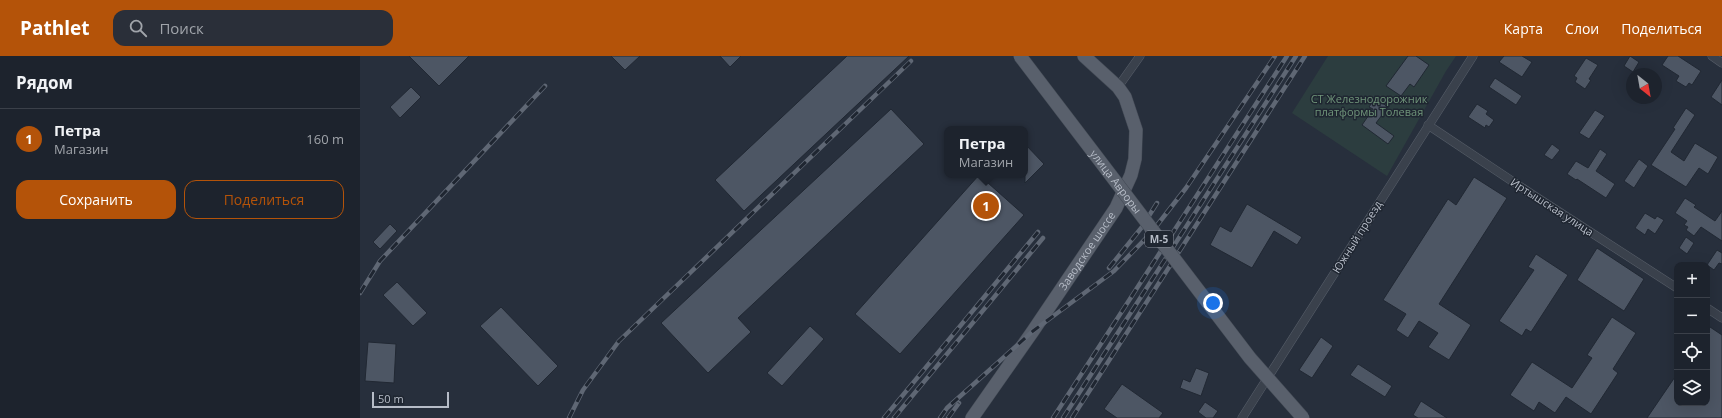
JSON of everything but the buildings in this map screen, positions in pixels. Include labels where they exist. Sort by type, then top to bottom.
[{"type":"main road","name":"улица Авроры","points":[[1020,56],[1250,358],[1303,418]]},
{"type":"main road","name":"Заводское шоссе","points":[[972,418],[1034,331],[1116,208],[1131,175],[1136,159],[1136,130],[1125,97],[1118,87],[1084,56]]},
{"type":"street","points":[[1118,87],[1140,56]]},
{"type":"street","name":"Южный проезд","points":[[1242,418],[1428,124],[1473,56]]},
{"type":"street","points":[[1712,56],[1722,62]]},
{"type":"street","name":"Иртышская улица","points":[[1428,124],[1537,198],[1674,286]]},
{"type":"street","points":[[1710,310],[1722,318]]},
{"type":"green space","name":"СТ Железнодорожник платформы Толевая","points":[[1328,56],[1456,56],[1387,176],[1292,113]]},
{"type":"railway","points":[[940,418],[947,408],[1033,331],[1114,271],[1151,233],[1186,188],[1275,56]]},
{"type":"railway","points":[[1053,418],[1287,56]]},
{"type":"railway","points":[[1063,418],[1296,56]]},
{"type":"railway","points":[[1072,418],[1305,56]]},
{"type":"railway","points":[[569,418],[583,390],[619,341],[911,61]]},
{"type":"railway","points":[[360,293],[380,261],[545,86]]},
{"type":"railway","points":[[1109,268],[1142,227],[1157,203]]},
{"type":"railway","points":[[884,418],[1038,232]]},
{"type":"railway","points":[[894,418],[1043,238]]},
{"type":"railway","points":[[948,418],[959,403]]},
{"type":"place","name":"Петра","points":[[986,206]]}]
